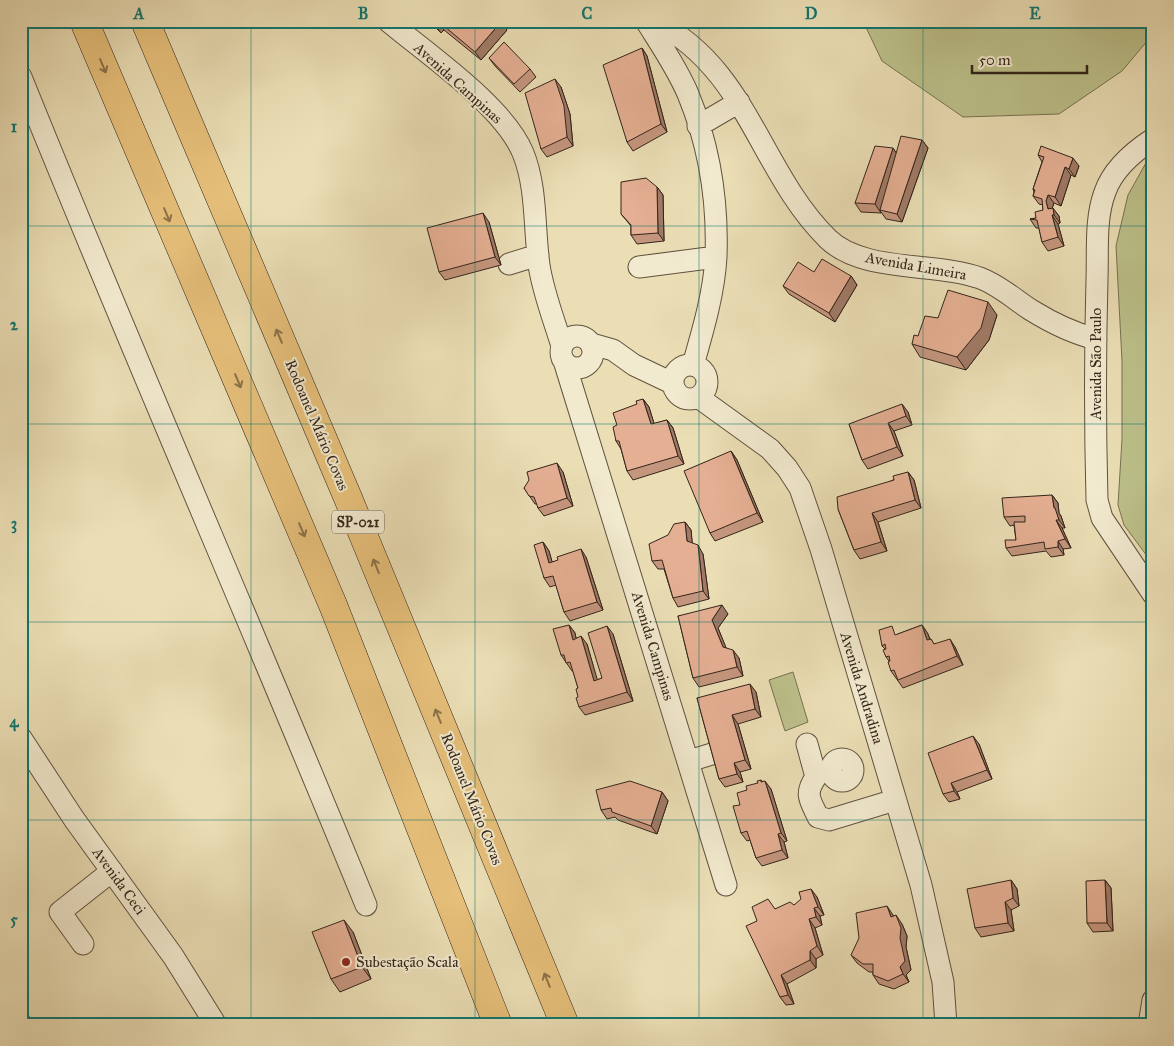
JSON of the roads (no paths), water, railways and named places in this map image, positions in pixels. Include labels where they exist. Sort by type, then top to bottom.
[{"type":"highway","points":[[84,21],[325,587],[498,1025]]},
{"type":"highway","name":"Rodoanel Mário Covas","points":[[145,21],[348,498],[565,1025]]},
{"type":"street","name":"Avenida Campinas","points":[[388,21],[473,92],[507,126],[523,152],[531,186],[538,255],[548,297],[579,353],[580,406],[726,885]]},
{"type":"street","points":[[646,21],[688,94],[709,157],[714,201],[716,258],[708,309],[693,365]]},
{"type":"street","name":"Avenida Limeira","points":[[654,21],[672,30],[700,52],[720,75],[739,102],[800,207],[830,240],[858,256],[898,266],[953,272],[979,278],[1005,291],[1030,309],[1069,332],[1096,339]]},
{"type":"street","points":[[21,77],[99,271],[295,732],[366,906]]},
{"type":"street","points":[[698,126],[739,102]]},
{"type":"street","name":"Avenida São Paulo","points":[[1153,139],[1135,151],[1117,170],[1105,191],[1099,216],[1096,339],[1097,500],[1102,518],[1153,594]]},
{"type":"street","points":[[509,264],[538,255]]},
{"type":"street","points":[[639,267],[716,258]]},
{"type":"street","points":[[579,353],[613,350],[634,365],[672,383]]},
{"type":"street","points":[[685,365],[693,365],[701,368],[706,375],[707,384],[704,392],[698,397],[689,399],[681,397],[675,391],[672,383],[678,368],[685,365]]},
{"type":"street","name":"Avenida Andradina","points":[[698,397],[770,449],[787,468],[800,488],[821,549],[932,929],[944,982],[946,1025]]},
{"type":"street","name":"Avenida Ceci","points":[[21,738],[74,819],[174,956],[216,1025]]},
{"type":"street","points":[[807,744],[824,775],[810,786],[809,795],[818,817],[821,819],[829,820],[895,800]]},
{"type":"street","points":[[688,761],[715,753]]},
{"type":"street","points":[[83,944],[60,912],[112,871]]},
{"type":"street","points":[[1149,1025],[1153,1000]]},
{"type":"place","name":"Subestação Scala","points":[[346,962]]}]
